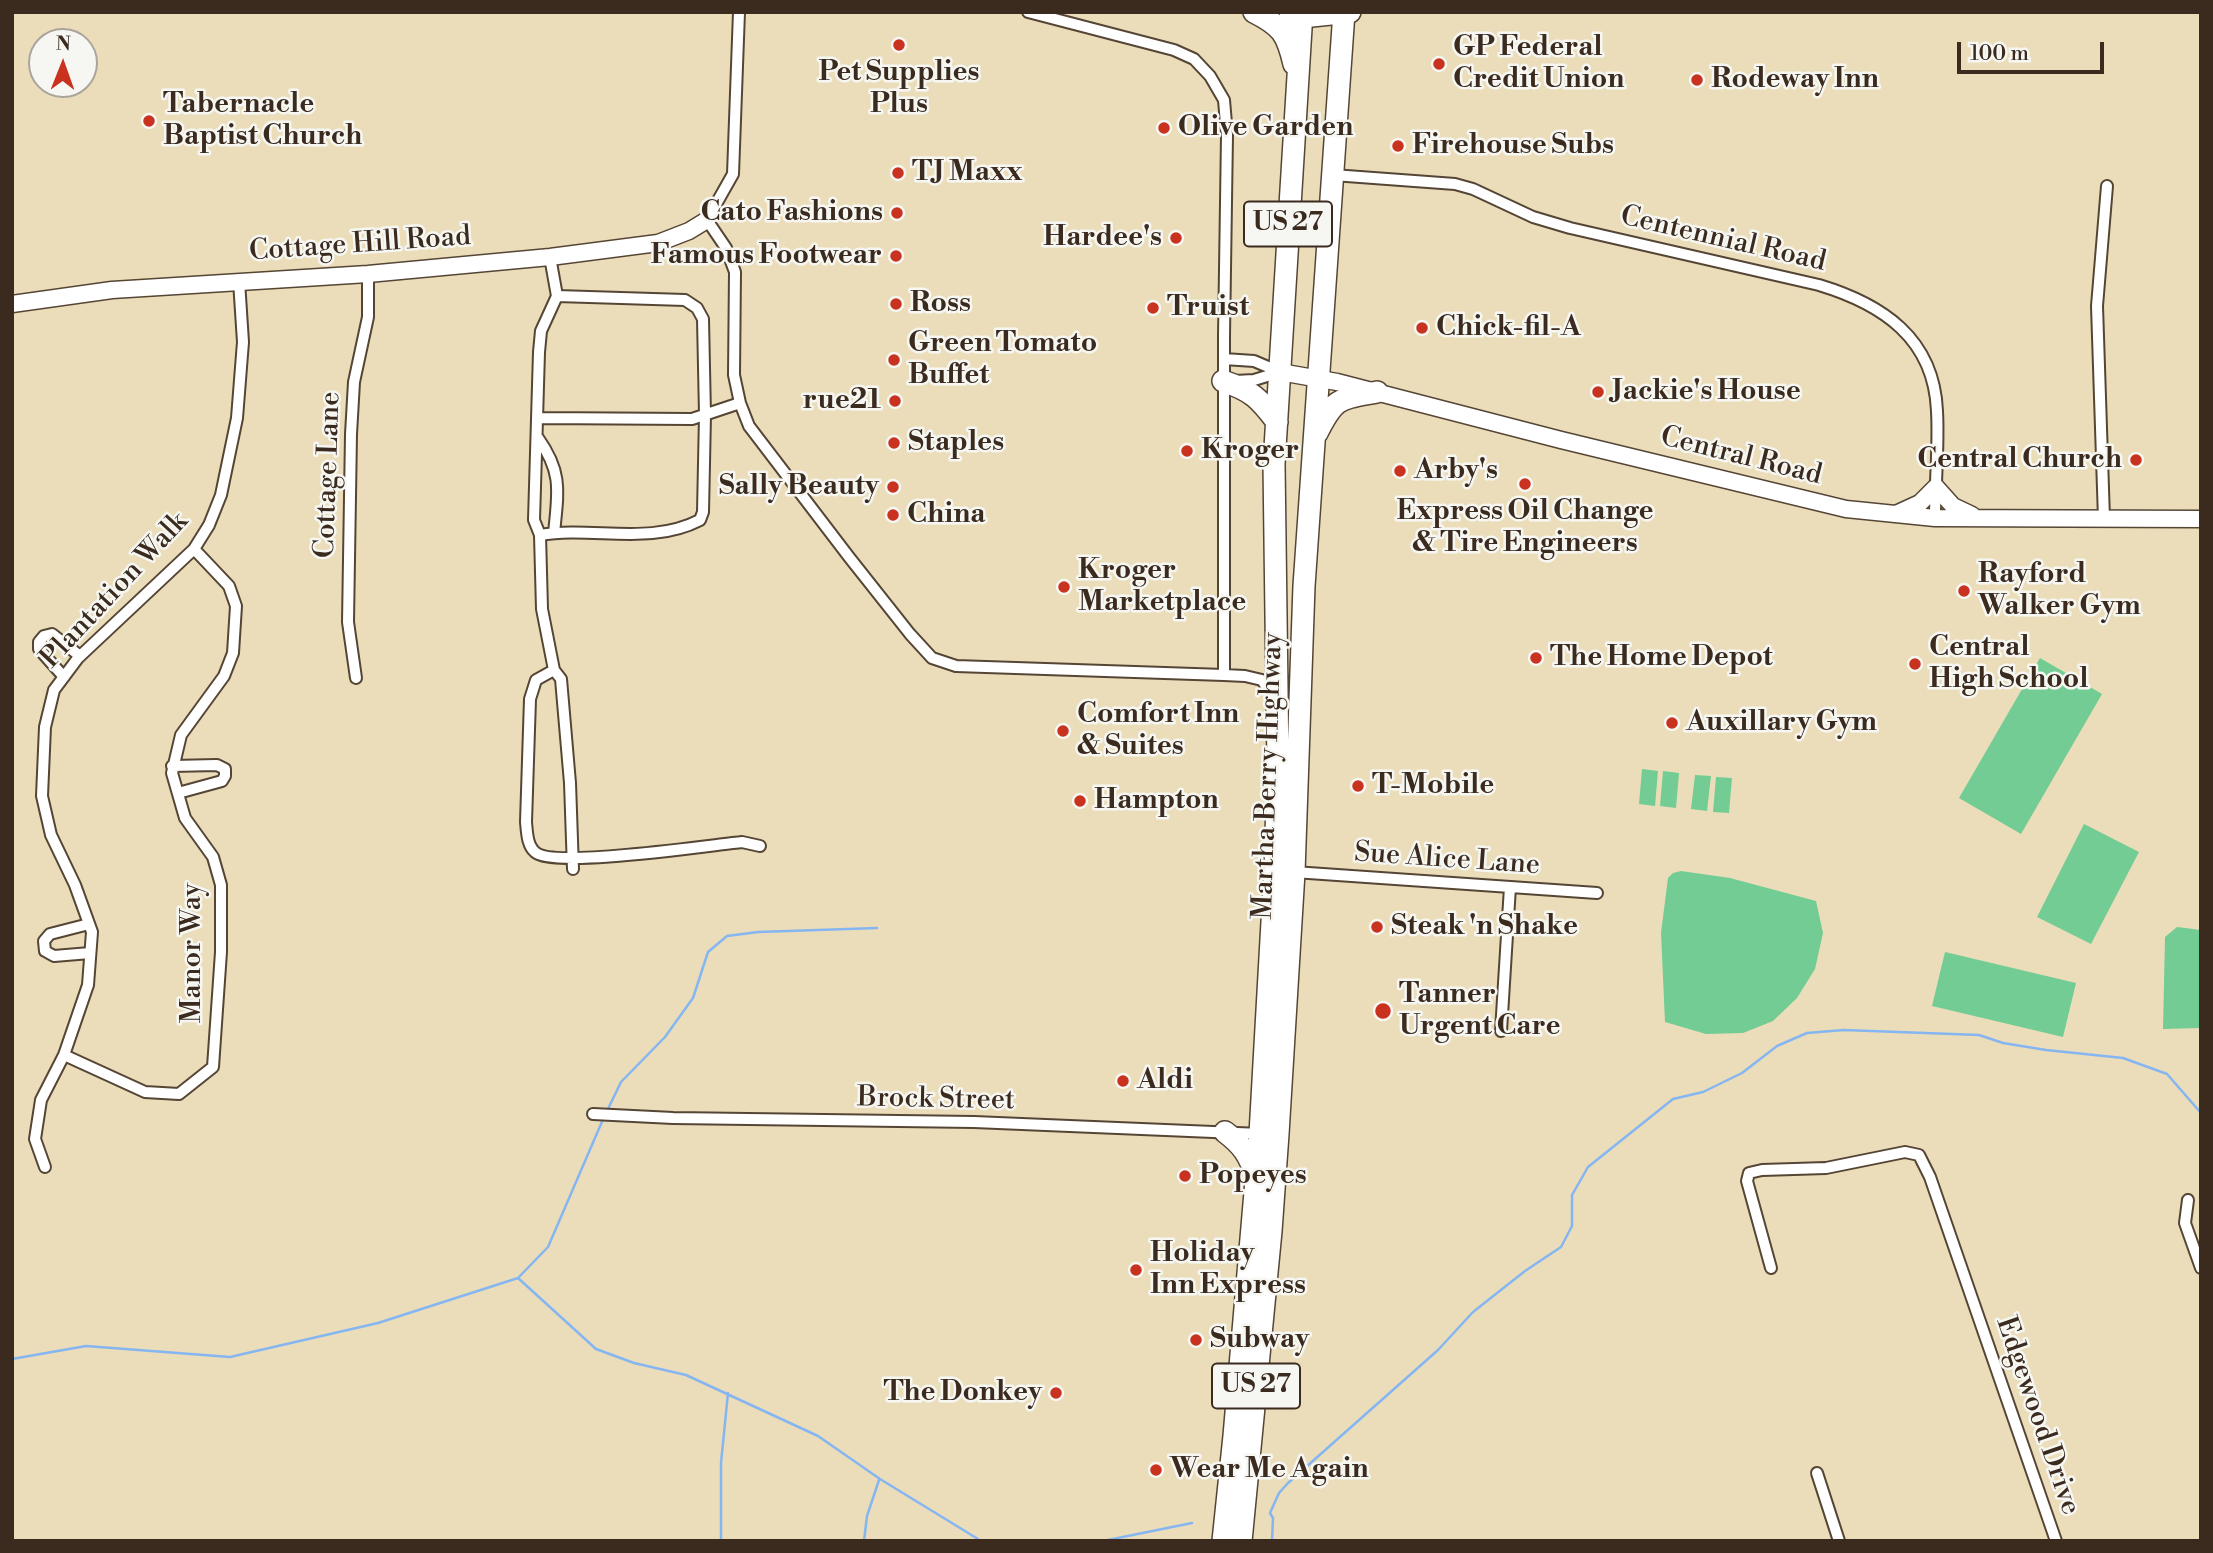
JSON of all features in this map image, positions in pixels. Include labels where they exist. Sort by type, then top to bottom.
[{"type":"highway","points":[[1254,12],[1275,24],[1284,33],[1289,41],[1297,76]]},
{"type":"highway","points":[[1269,12],[1302,15],[1346,13]]},
{"type":"highway","name":"Martha Berry Highway","points":[[1241,1541],[1284,870],[1346,13]]},
{"type":"highway","name":"Martha Berry Highway","points":[[1223,1541],[1256,1180],[1269,1134],[1262,1099],[1284,870],[1276,705],[1268,662],[1277,422],[1302,15]]},
{"type":"highway","points":[[1223,381],[1247,389],[1260,400],[1277,422]]},
{"type":"highway","points":[[1315,438],[1334,404],[1342,399],[1377,392]]},
{"type":"highway","points":[[1225,1132],[1247,1120],[1262,1099]]},
{"type":"highway","points":[[1225,1132],[1245,1151],[1256,1180]]},
{"type":"street","points":[[739,12],[733,174],[707,220],[726,248],[735,272],[734,375],[749,426],[766,450],[932,658],[956,666],[1245,676],[1262,680],[1276,705]]},
{"type":"street","points":[[1028,12],[1174,50],[1194,60],[1210,76],[1224,100],[1227,135],[1223,381],[1224,675]]},
{"type":"street","name":"Centennial Road","points":[[1333,175],[1455,184],[1473,189],[1532,217],[1819,285],[1851,294],[1871,305],[1895,320],[1913,342],[1930,374],[1937,409],[1935,518]]},
{"type":"street","points":[[2105,519],[2097,306],[2107,186]]},
{"type":"street","name":"Cottage Hill Road","points":[[12,304],[111,290],[368,274],[550,257],[658,243],[689,232],[707,220]]},
{"type":"street","points":[[550,257],[557,296],[541,331],[534,520],[540,535],[542,609],[554,670],[561,679],[570,783],[573,864]]},
{"type":"street","name":"Cottage Lane","points":[[356,678],[348,622],[351,434],[354,382],[368,317],[368,274]]},
{"type":"street","name":"Plantation Walk","points":[[45,1167],[35,1139],[41,1100],[64,1055],[88,985],[92,932],[75,885],[51,835],[42,796],[45,727],[54,690],[80,656],[194,549],[209,525],[221,495],[237,418],[243,342],[239,281]]},
{"type":"street","points":[[540,535],[633,535],[690,525],[700,520],[704,496],[703,319],[697,308],[685,300],[557,296]]},
{"type":"street","name":"Central Road","points":[[1224,359],[1254,361],[1280,372],[1377,392],[1824,505],[1935,518],[2201,519]]},
{"type":"street","name":"Central Road","points":[[1223,381],[1254,380],[1280,372]]},
{"type":"street","points":[[538,418],[692,419],[740,402]]},
{"type":"street","points":[[538,438],[552,459],[558,478],[554,533]]},
{"type":"street","points":[[1894,515],[1920,503],[1936,487],[1953,506],[1981,519]]},
{"type":"street","points":[[178,793],[222,781],[225,776],[225,769],[218,765],[172,766],[181,735],[224,676],[233,653],[236,606],[229,586],[194,549]]},
{"type":"street","points":[[64,677],[39,649],[39,642],[44,636],[52,634],[80,656]]},
{"type":"street","points":[[1245,676],[1268,662]]},
{"type":"street","points":[[554,670],[536,680],[530,699],[527,836],[535,852],[543,857],[573,864],[742,842],[760,846]]},
{"type":"street","name":"Manor Way","points":[[64,1055],[145,1092],[179,1094],[214,1067],[221,885],[213,857],[186,818],[172,766]]},
{"type":"street","name":"Sue Alice Lane","points":[[1284,870],[1597,892]]},
{"type":"street","points":[[1501,1031],[1510,887]]},
{"type":"street","points":[[89,924],[50,934],[44,941],[45,950],[54,956],[90,953]]},
{"type":"street","name":"Brock Street","points":[[593,1114],[673,1118],[974,1122],[1269,1134]]},
{"type":"street","name":"Edgewood Drive","points":[[1770,1268],[1747,1181],[1748,1173],[1826,1168],[1905,1153],[1919,1155],[1930,1177],[2056,1541]]},
{"type":"street","points":[[2188,1200],[2185,1223],[2201,1268]]},
{"type":"street","points":[[1817,1473],[1839,1541]]},
{"type":"green space","points":[[2040,658],[2102,694],[2021,834],[1959,798]]},
{"type":"green space","points":[[1642,769],[1658,771],[1655,806],[1639,804]]},
{"type":"green space","points":[[1663,771],[1679,773],[1676,808],[1660,806]]},
{"type":"green space","points":[[1695,775],[1711,776],[1707,811],[1691,809]]},
{"type":"green space","points":[[1716,777],[1732,778],[1729,813],[1713,812]]},
{"type":"green space","points":[[2084,824],[2139,852],[2091,944],[2037,917]]},
{"type":"green space","points":[[1681,871],[1730,878],[1816,901],[1823,933],[1815,969],[1797,998],[1773,1021],[1743,1033],[1706,1034],[1665,1022],[1661,933],[1668,878]]},
{"type":"green space","points":[[2177,927],[2201,930],[2201,1028],[2163,1029],[2165,937]]},
{"type":"green space","points":[[1945,952],[2076,983],[2063,1037],[1932,1006]]},
{"type":"waterway","points":[[607,1111],[621,1082],[665,1037],[693,998],[708,952],[727,936],[758,932],[877,928]]},
{"type":"waterway","points":[[1272,1541],[1273,1518],[1270,1513],[1279,1493],[1288,1483],[1438,1350],[1473,1312],[1561,1247],[1572,1226],[1572,1195],[1588,1167],[1673,1099],[1703,1092],[1742,1073],[1777,1046],[1807,1033],[1844,1030],[1979,1035],[2003,1043],[2046,1050],[2123,1058],[2167,1074],[2201,1113]]},
{"type":"waterway","points":[[12,1359],[86,1346],[230,1357],[378,1323],[518,1278],[548,1247],[604,1117]]},
{"type":"waterway","points":[[518,1278],[596,1349],[634,1363],[686,1375],[818,1436],[880,1479],[978,1539]]},
{"type":"waterway","points":[[721,1541],[721,1463],[728,1393]]},
{"type":"waterway","points":[[864,1541],[867,1516],[879,1480]]},
{"type":"waterway","points":[[1103,1541],[1192,1523]]},
{"type":"place","name":"Pet Supplies Plus","points":[[899,45]]},
{"type":"place","name":"GP Federal Credit Union","points":[[1439,64]]},
{"type":"place","name":"Rodeway Inn","points":[[1697,80]]},
{"type":"place","name":"Tabernacle Baptist Church","points":[[149,121]]},
{"type":"place","name":"Olive Garden","points":[[1164,128]]},
{"type":"place","name":"Firehouse Subs","points":[[1398,146]]},
{"type":"place","name":"TJ Maxx","points":[[898,173]]},
{"type":"place","name":"Cato Fashions","points":[[897,213]]},
{"type":"place","name":"Hardee's","points":[[1176,238]]},
{"type":"place","name":"Famous Footwear","points":[[896,256]]},
{"type":"place","name":"Ross","points":[[896,304]]},
{"type":"place","name":"Truist","points":[[1153,308]]},
{"type":"place","name":"Chick-fil-A","points":[[1422,328]]},
{"type":"place","name":"Green Tomato Buffet","points":[[894,360]]},
{"type":"place","name":"Jackie's House","points":[[1598,392]]},
{"type":"place","name":"rue21","points":[[895,401]]},
{"type":"place","name":"Staples","points":[[894,443]]},
{"type":"place","name":"Kroger","points":[[1187,451]]},
{"type":"place","name":"Central Church","points":[[2136,460]]},
{"type":"place","name":"Arby's","points":[[1400,471]]},
{"type":"place","name":"Express Oil Change & Tire Engineers","points":[[1525,484]]},
{"type":"place","name":"Sally Beauty","points":[[893,487]]},
{"type":"place","name":"China","points":[[893,515]]},
{"type":"place","name":"Kroger Marketplace","points":[[1064,587]]},
{"type":"place","name":"Rayford Walker Gym","points":[[1964,591]]},
{"type":"place","name":"The Home Depot","points":[[1536,658]]},
{"type":"place","name":"Central High School","points":[[1915,664]]},
{"type":"place","name":"Auxillary Gym","points":[[1672,723]]},
{"type":"place","name":"Comfort Inn & Suites","points":[[1063,731]]},
{"type":"place","name":"T-Mobile","points":[[1358,786]]},
{"type":"place","name":"Hampton","points":[[1080,801]]},
{"type":"place","name":"Steak 'n Shake","points":[[1377,927]]},
{"type":"place","name":"Tanner Urgent Care","points":[[1383,1011]]},
{"type":"place","name":"Aldi","points":[[1123,1081]]},
{"type":"place","name":"Popeyes","points":[[1185,1176]]},
{"type":"place","name":"Holiday Inn Express","points":[[1136,1270]]},
{"type":"place","name":"Subway","points":[[1196,1340]]},
{"type":"place","name":"The Donkey","points":[[1056,1393]]},
{"type":"place","name":"Wear Me Again","points":[[1156,1470]]}]
